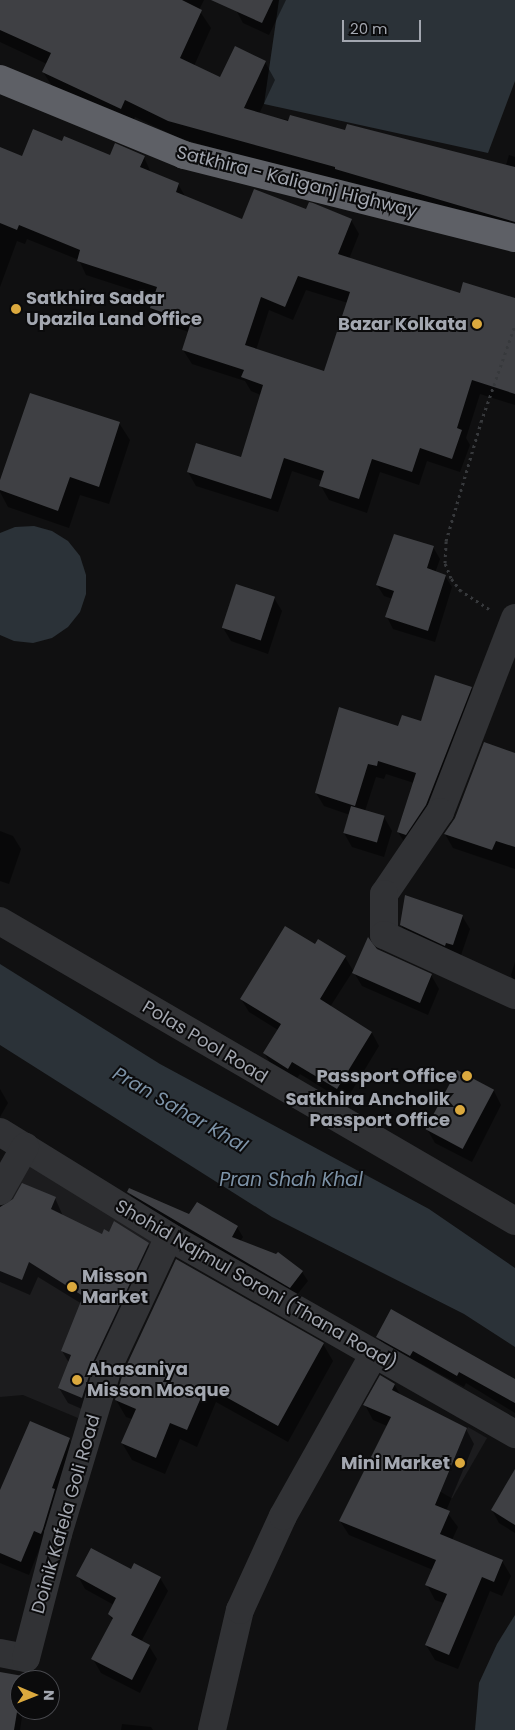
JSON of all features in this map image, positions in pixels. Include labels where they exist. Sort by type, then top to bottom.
[{"type":"highway","name":"Satkhira - Kaliganj Highway","points":[[0,79],[184,155],[515,238]]},
{"type":"street","points":[[514,619],[440,812],[384,894],[384,935],[515,995]]},
{"type":"street","name":"Polas Pool Road","points":[[0,921],[515,1221]]},
{"type":"street","name":"Shohid Najmul Soroni (Thana Road)","points":[[0,1132],[169,1237],[515,1434]]},
{"type":"street","points":[[0,1191],[25,1147]]},
{"type":"street","name":"Doinik Kafela Goli Road","points":[[0,1653],[26,1658],[58,1534],[108,1367],[169,1237]]},
{"type":"street","points":[[212,1730],[240,1610],[283,1516],[374,1354]]},
{"type":"path","points":[[514,619],[461,591],[445,563],[446,541],[457,502],[515,325]]},
{"type":"shaded area","name":"Misson Market","points":[[28,1165],[168,1240],[104,1357],[78,1418],[23,1395],[0,1397],[0,1218]]},
{"type":"shaded area","name":"Mini Market","points":[[468,1427],[487,1438],[452,1499],[433,1488]]},
{"type":"water","points":[[279,0],[515,0],[515,81],[488,153],[264,104]]},
{"type":"water","points":[[34,526],[52,531],[68,541],[80,556],[86,575],[86,594],[80,612],[68,627],[52,638],[33,643],[14,641],[0,635],[0,533],[15,527]]},
{"type":"water","name":"Pran Shah Khal","points":[[0,964],[160,1064],[429,1209],[515,1268],[515,1347],[464,1314],[272,1217],[0,1045]]},
{"type":"water","points":[[515,1615],[515,1730],[475,1730],[479,1683],[497,1644]]},
{"type":"building","points":[[0,0],[182,0],[202,10],[180,58],[220,77],[235,46],[266,61],[244,108],[288,121],[290,115],[345,130],[347,124],[515,167],[515,222],[335,169],[335,167],[168,121],[125,100],[121,109],[42,72],[51,53],[0,30]]},
{"type":"building","points":[[211,0],[273,0],[262,23]]},
{"type":"building","points":[[33,129],[62,141],[64,136],[110,155],[115,143],[145,156],[140,167],[179,183],[176,192],[242,219],[254,189],[306,209],[309,202],[352,219],[338,254],[460,293],[463,282],[515,298],[515,394],[472,380],[457,428],[462,430],[452,459],[420,448],[412,472],[372,459],[359,499],[319,486],[324,471],[284,458],[271,499],[187,472],[196,443],[241,457],[263,385],[241,377],[244,370],[182,350],[191,322],[150,308],[157,287],[77,261],[80,250],[19,225],[17,230],[0,223],[0,147],[22,156]],"holes":[[[298,276],[350,292],[324,371],[245,345],[261,297],[285,307]]]},
{"type":"building","points":[[30,393],[120,422],[99,487],[70,477],[58,511],[0,490],[0,480]]},
{"type":"building","points":[[394,534],[434,546],[427,568],[446,575],[428,631],[385,617],[394,591],[376,585]]},
{"type":"building","points":[[236,584],[275,597],[261,640],[222,628]]},
{"type":"building","points":[[435,675],[472,687],[426,805],[406,835],[397,832],[416,773],[378,761],[377,766],[368,764],[355,806],[315,793],[339,707],[398,726],[402,715],[421,721]]},
{"type":"building","points":[[484,742],[515,753],[515,847],[496,841],[492,850],[444,834],[455,818]]},
{"type":"building","points":[[351,806],[385,816],[377,843],[343,833]]},
{"type":"building","points":[[405,895],[463,915],[453,945],[446,943],[445,946],[400,925]]},
{"type":"building","points":[[285,926],[315,944],[318,939],[346,956],[320,999],[372,1032],[337,1089],[292,1062],[288,1069],[263,1053],[281,1024],[240,999]]},
{"type":"building","points":[[368,937],[377,949],[432,974],[420,1003],[352,973]]},
{"type":"building","name":"Satkhira Ancholik Passport Office","points":[[457,1070],[494,1090],[463,1149],[426,1129]]},
{"type":"building","points":[[22,1183],[56,1197],[51,1209],[102,1234],[104,1229],[109,1232],[114,1221],[149,1243],[94,1360],[82,1398],[58,1388],[71,1355],[61,1351],[83,1296],[29,1262],[22,1280],[0,1271],[0,1207],[13,1199]]},
{"type":"building","points":[[129,1188],[189,1214],[197,1202],[238,1226],[232,1237],[276,1254],[278,1252],[303,1271],[290,1288],[127,1192]]},
{"type":"building","points":[[176,1259],[324,1343],[278,1426],[206,1386],[187,1430],[170,1423],[156,1458],[121,1443],[136,1409],[115,1400],[123,1373]]},
{"type":"building","points":[[391,1309],[515,1379],[515,1403],[459,1372],[457,1376],[413,1351],[410,1356],[376,1337]]},
{"type":"building","points":[[380,1375],[395,1384],[392,1390],[467,1428],[435,1505],[450,1511],[440,1534],[503,1560],[494,1582],[482,1577],[449,1655],[425,1645],[447,1594],[425,1585],[436,1560],[339,1521],[391,1417],[363,1405]]},
{"type":"building","points":[[30,1421],[70,1438],[52,1488],[55,1489],[43,1529],[41,1534],[34,1531],[21,1562],[0,1553],[0,1490]]},
{"type":"building","points":[[515,1469],[515,1525],[491,1510]]},
{"type":"building","points":[[91,1548],[131,1569],[134,1563],[161,1577],[131,1635],[150,1645],[132,1680],[91,1659],[113,1618],[108,1614],[116,1598],[76,1576]]},
{"type":"building","points":[[0,1672],[10,1674],[10,1720],[16,1720],[14,1730],[0,1730]]},
{"type":"place","name":"Satkhira Sadar Upazila Land Office","points":[[16,309]]},
{"type":"place","name":"Bazar Kolkata","points":[[477,324]]},
{"type":"place","name":"Passport Office","points":[[467,1076]]},
{"type":"place","name":"Satkhira Ancholik Passport Office","points":[[460,1110]]},
{"type":"place","name":"Misson Market","points":[[72,1287]]},
{"type":"place","name":"Ahasaniya Misson Mosque","points":[[77,1380]]},
{"type":"place","name":"Mini Market","points":[[460,1463]]},
{"type":"water label","name":"Pran Sahar Khal","points":[[180,1110]]}]
